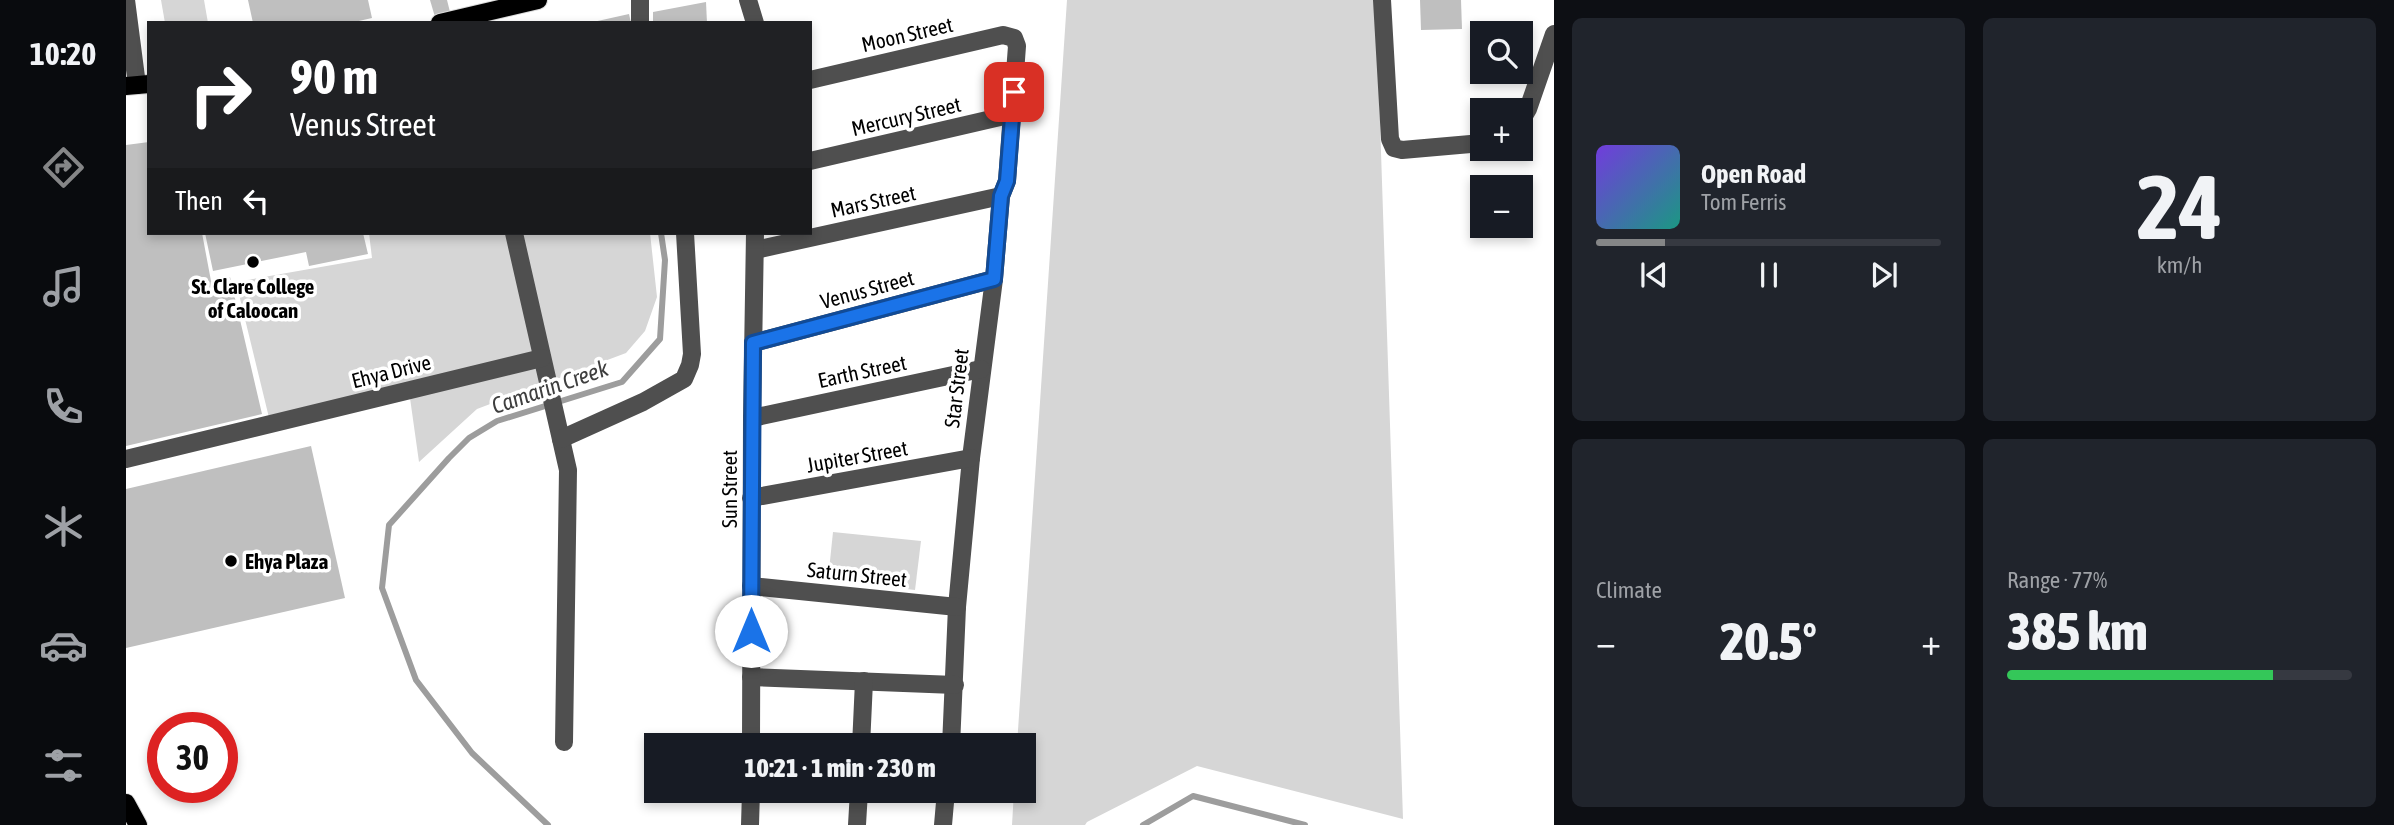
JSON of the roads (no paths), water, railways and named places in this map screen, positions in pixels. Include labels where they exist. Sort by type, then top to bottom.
[{"type":"main road","points":[[467,20],[538,0]]},
{"type":"main road","points":[[126,803],[138,825]]},
{"type":"street","points":[[640,0],[640,21]]},
{"type":"street","points":[[748,0],[755,21]]},
{"type":"street","points":[[755,21],[761,0]]},
{"type":"street","points":[[1382,0],[1390,139],[1394,148],[1402,150],[1470,144]]},
{"type":"street","points":[[128,3],[137,85]]},
{"type":"street","points":[[1532,98],[1554,34]]},
{"type":"street","name":"Moon Street","points":[[812,80],[1003,35],[1014,38]]},
{"type":"street","name":"Star Street","points":[[952,733],[957,607],[1001,196],[1007,181],[1017,46],[1014,38]]},
{"type":"street","name":"Mercury Street","points":[[812,161],[1013,114]]},
{"type":"street","name":"Mars Street","points":[[812,231],[1001,196]]},
{"type":"street","points":[[514,235],[568,470],[564,742]]},
{"type":"street","points":[[561,439],[643,402],[684,379],[692,354],[685,235]]},
{"type":"street","name":"Mars Street","points":[[755,241],[788,235]]},
{"type":"street","name":"Sun Street","points":[[751,733],[755,241]]},
{"type":"street","name":"Venus Street","points":[[753,343],[994,279]]},
{"type":"street","name":"Ehya Drive","points":[[126,459],[542,358]]},
{"type":"street","name":"Earth Street","points":[[752,418],[981,369]]},
{"type":"street","name":"Jupiter Street","points":[[751,498],[971,458]]},
{"type":"street","name":"Saturn Street","points":[[751,586],[957,607]]},
{"type":"street","points":[[751,677],[955,685]]},
{"type":"street","points":[[862,733],[864,681]]},
{"type":"street","points":[[750,825],[751,803]]},
{"type":"street","points":[[857,825],[858,803]]},
{"type":"street","points":[[943,825],[945,803]]},
{"type":"waterway","name":"Camarin Creek","points":[[548,825],[472,753],[416,680],[382,588],[389,525],[469,438],[497,421],[622,382],[660,339],[665,260],[661,235]]},
{"type":"waterway","points":[[1143,825],[1193,796],[1305,825]]},
{"type":"place","name":"St. Clare College of Caloocan","points":[[253,262]]},
{"type":"place","name":"Ehya Plaza","points":[[231,561]]}]
